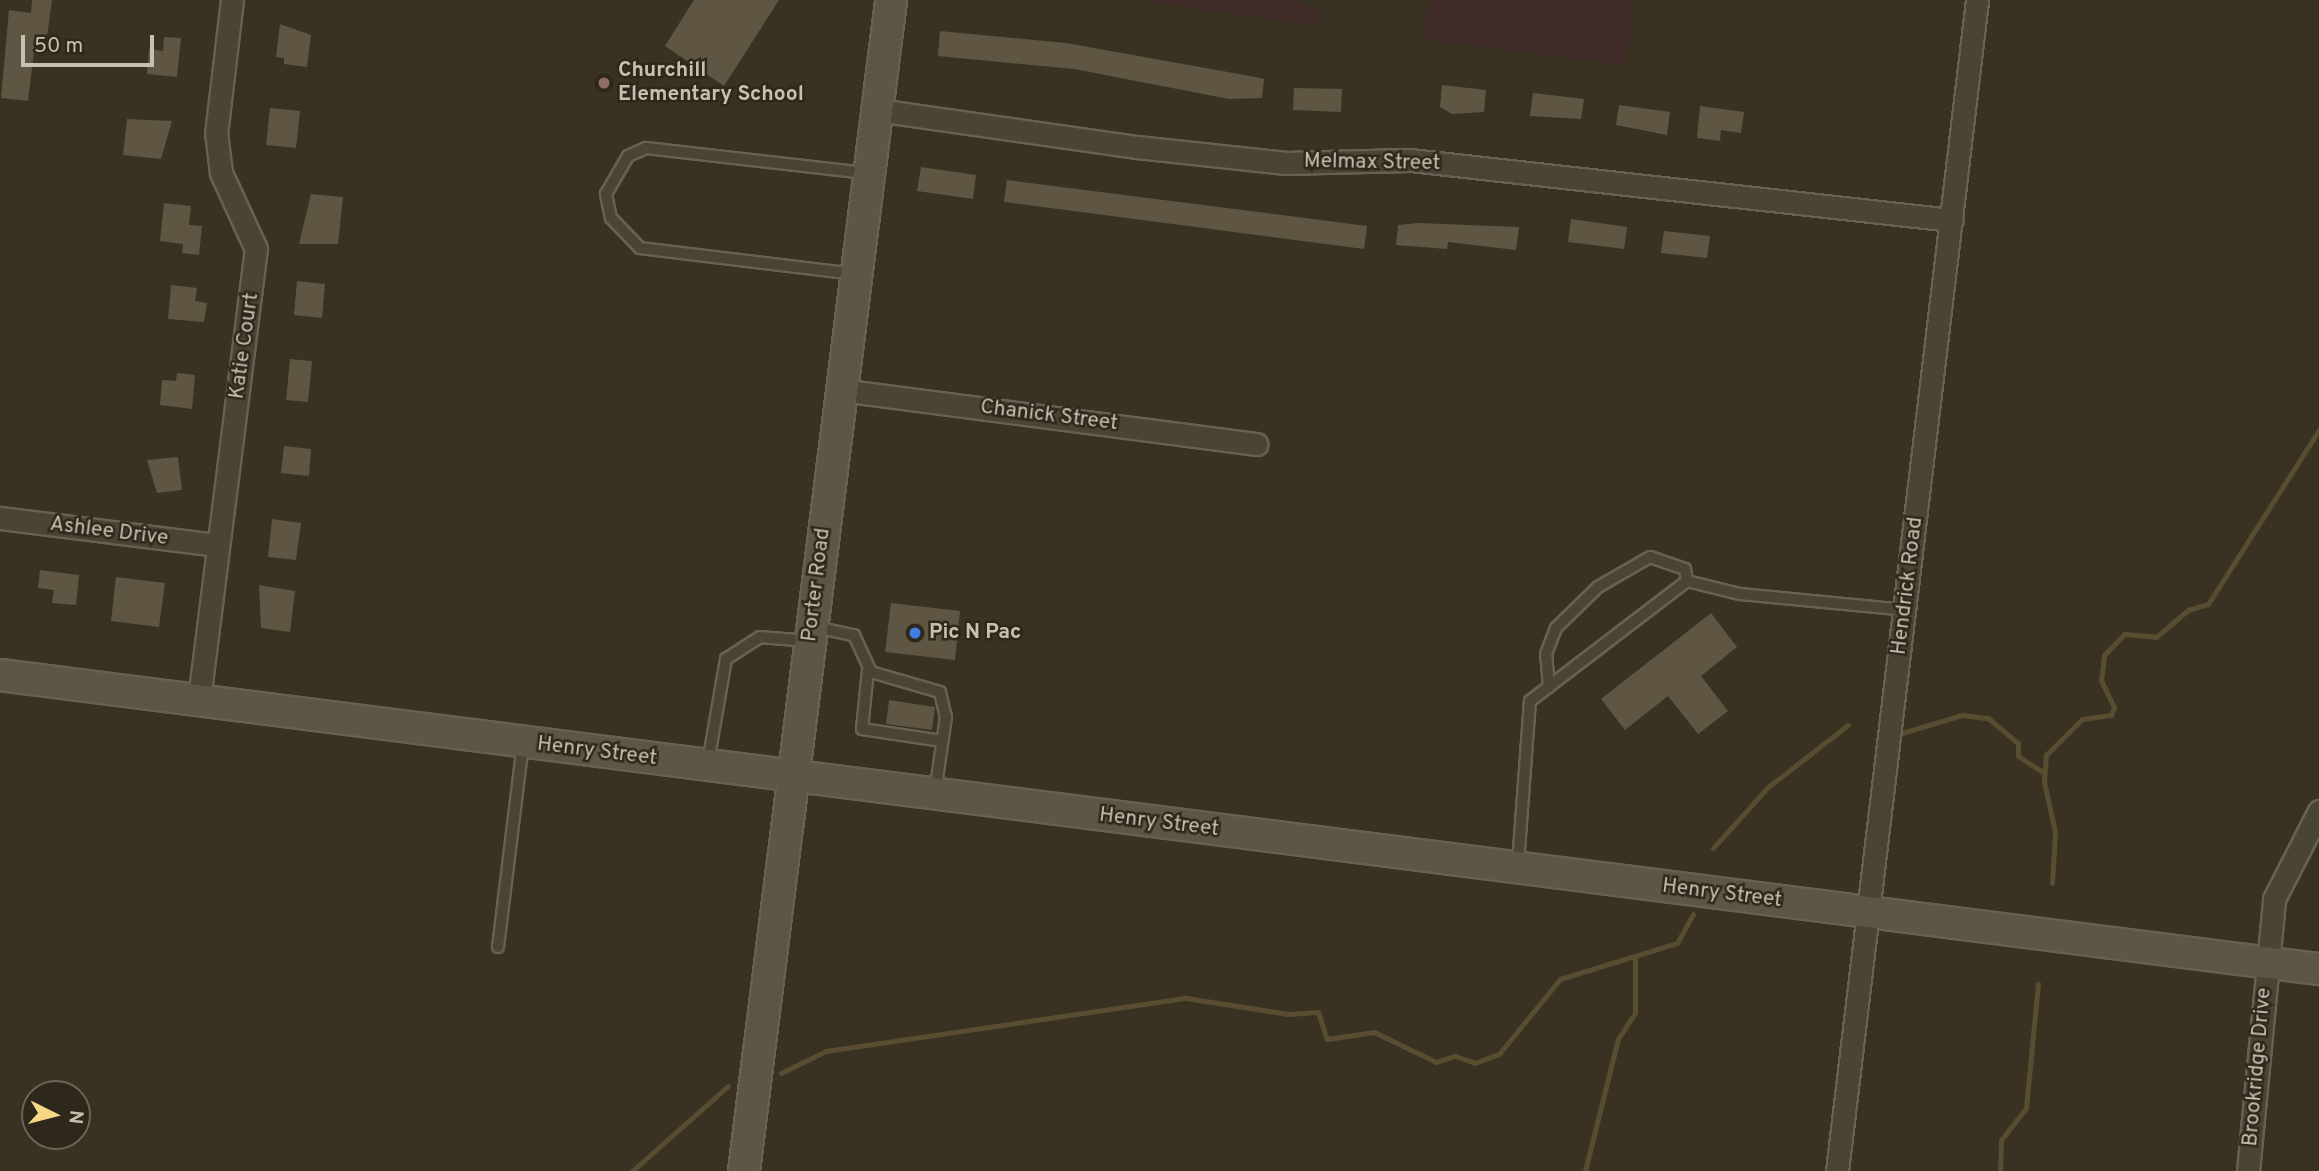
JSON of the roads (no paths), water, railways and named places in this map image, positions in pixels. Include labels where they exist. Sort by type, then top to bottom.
[{"type":"street","name":"Katie Court","points":[[199,699],[256,249],[221,173],[216,134],[232,0]]},
{"type":"street","name":"Porter Road","points":[[744,1171],[891,0]]},
{"type":"street","name":"Hendrick Road","points":[[1837,1171],[1977,0]]},
{"type":"street","name":"Melmax Street","points":[[877,110],[1137,148],[1286,163],[1410,160],[1952,220]]},
{"type":"street","name":"Chanick Street","points":[[840,390],[1257,444]]},
{"type":"street","name":"Ashlee Drive","points":[[0,518],[217,545]]},
{"type":"street","name":"Henry Street","points":[[0,675],[2319,969]]},
{"type":"street","name":"Brookridge Drive","points":[[2248,1171],[2274,899],[2319,811]]},
{"type":"lane","points":[[855,275],[640,248],[611,218],[606,194],[628,156],[646,148],[868,173]]},
{"type":"lane","points":[[1549,687],[1546,654],[1556,628],[1598,587],[1650,557],[1685,569],[1687,581]]},
{"type":"lane","points":[[1687,581],[1740,594],[1905,610]]},
{"type":"lane","points":[[1518,868],[1530,701],[1687,581]]},
{"type":"lane","points":[[708,765],[726,659],[760,637],[854,635],[868,670],[862,729],[942,741]]},
{"type":"lane","points":[[868,670],[934,686],[945,702],[935,793]]},
{"type":"lane","points":[[498,947],[523,743]]},
{"type":"waterway","points":[[2052,883],[2055,832],[2044,782],[2046,755],[2082,719],[2111,715],[2114,707],[2101,680],[2104,655],[2124,634],[2156,637],[2188,610],[2208,604],[2319,430]]},
{"type":"waterway","points":[[1902,733],[1962,715],[1988,718],[2018,743],[2018,756],[2044,773]]},
{"type":"waterway","points":[[1713,848],[1768,787],[1848,725]]},
{"type":"waterway","points":[[781,1073],[826,1051],[1186,998],[1288,1014],[1318,1012],[1327,1039],[1374,1032],[1436,1062],[1455,1056],[1475,1063],[1499,1054],[1560,979],[1677,943],[1693,914]]},
{"type":"waterway","points":[[1585,1171],[1618,1039],[1635,1013],[1635,958]]},
{"type":"waterway","points":[[2000,1171],[2001,1140],[2026,1108],[2038,984]]},
{"type":"waterway","points":[[632,1171],[728,1086]]},
{"type":"place","name":"Churchill Elementary School","points":[[604,83]]},
{"type":"place","name":"Pic N Pac","points":[[915,633]]}]
